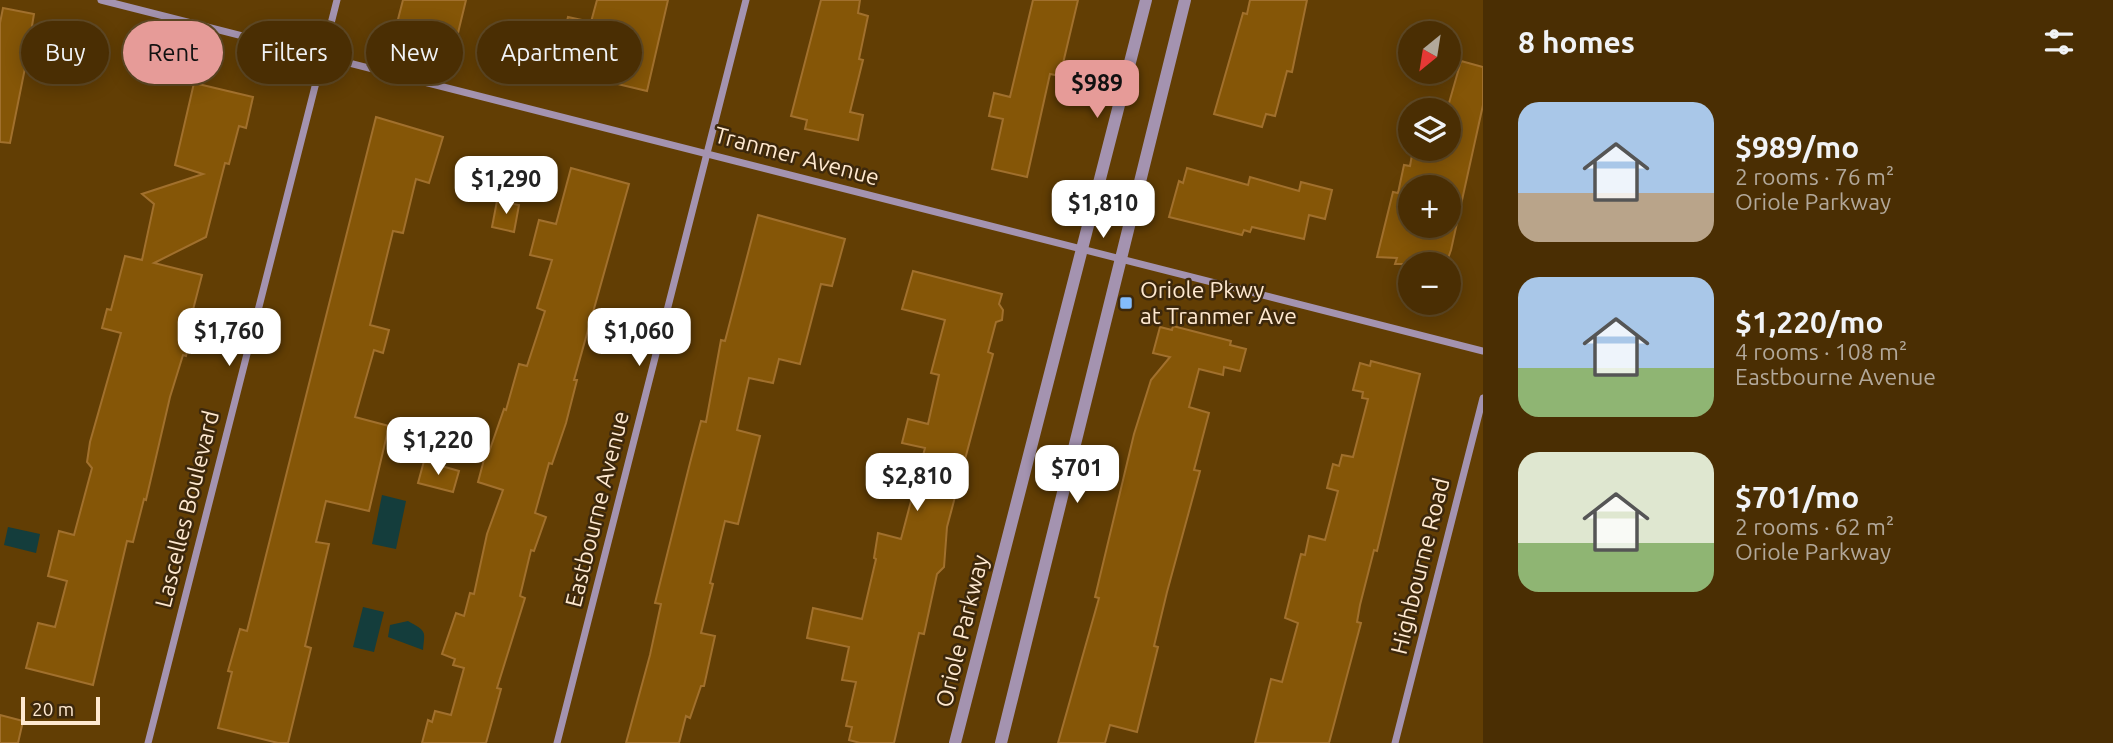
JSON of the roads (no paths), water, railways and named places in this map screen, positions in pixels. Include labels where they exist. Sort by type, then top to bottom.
[{"type":"street","name":"Tranmer Avenue","points":[[101,0],[237,36]]},
{"type":"street","name":"Lascelles Boulevard","points":[[332,21],[337,0]]},
{"type":"street","name":"Eastbourne Avenue","points":[[557,743],[746,0]]},
{"type":"street","name":"Oriole Parkway","points":[[955,743],[1146,0]]},
{"type":"street","points":[[1001,743],[1185,0]]},
{"type":"street","name":"Tranmer Avenue","points":[[352,65],[1483,351]]},
{"type":"street","name":"Lascelles Boulevard","points":[[148,743],[316,84]]},
{"type":"street","name":"Highbourne Road","points":[[1395,743],[1483,398]]},
{"type":"water","points":[[382,495],[406,501],[396,549],[372,544]]},
{"type":"water","points":[[8,527],[40,534],[36,553],[4,545]]},
{"type":"water","points":[[363,607],[384,612],[374,652],[353,647]]},
{"type":"water","points":[[408,621],[423,632],[423,650],[388,637],[390,625]]},
{"type":"place","name":"Oriole Pkwy at Tranmer Ave","points":[[1126,303]]}]
